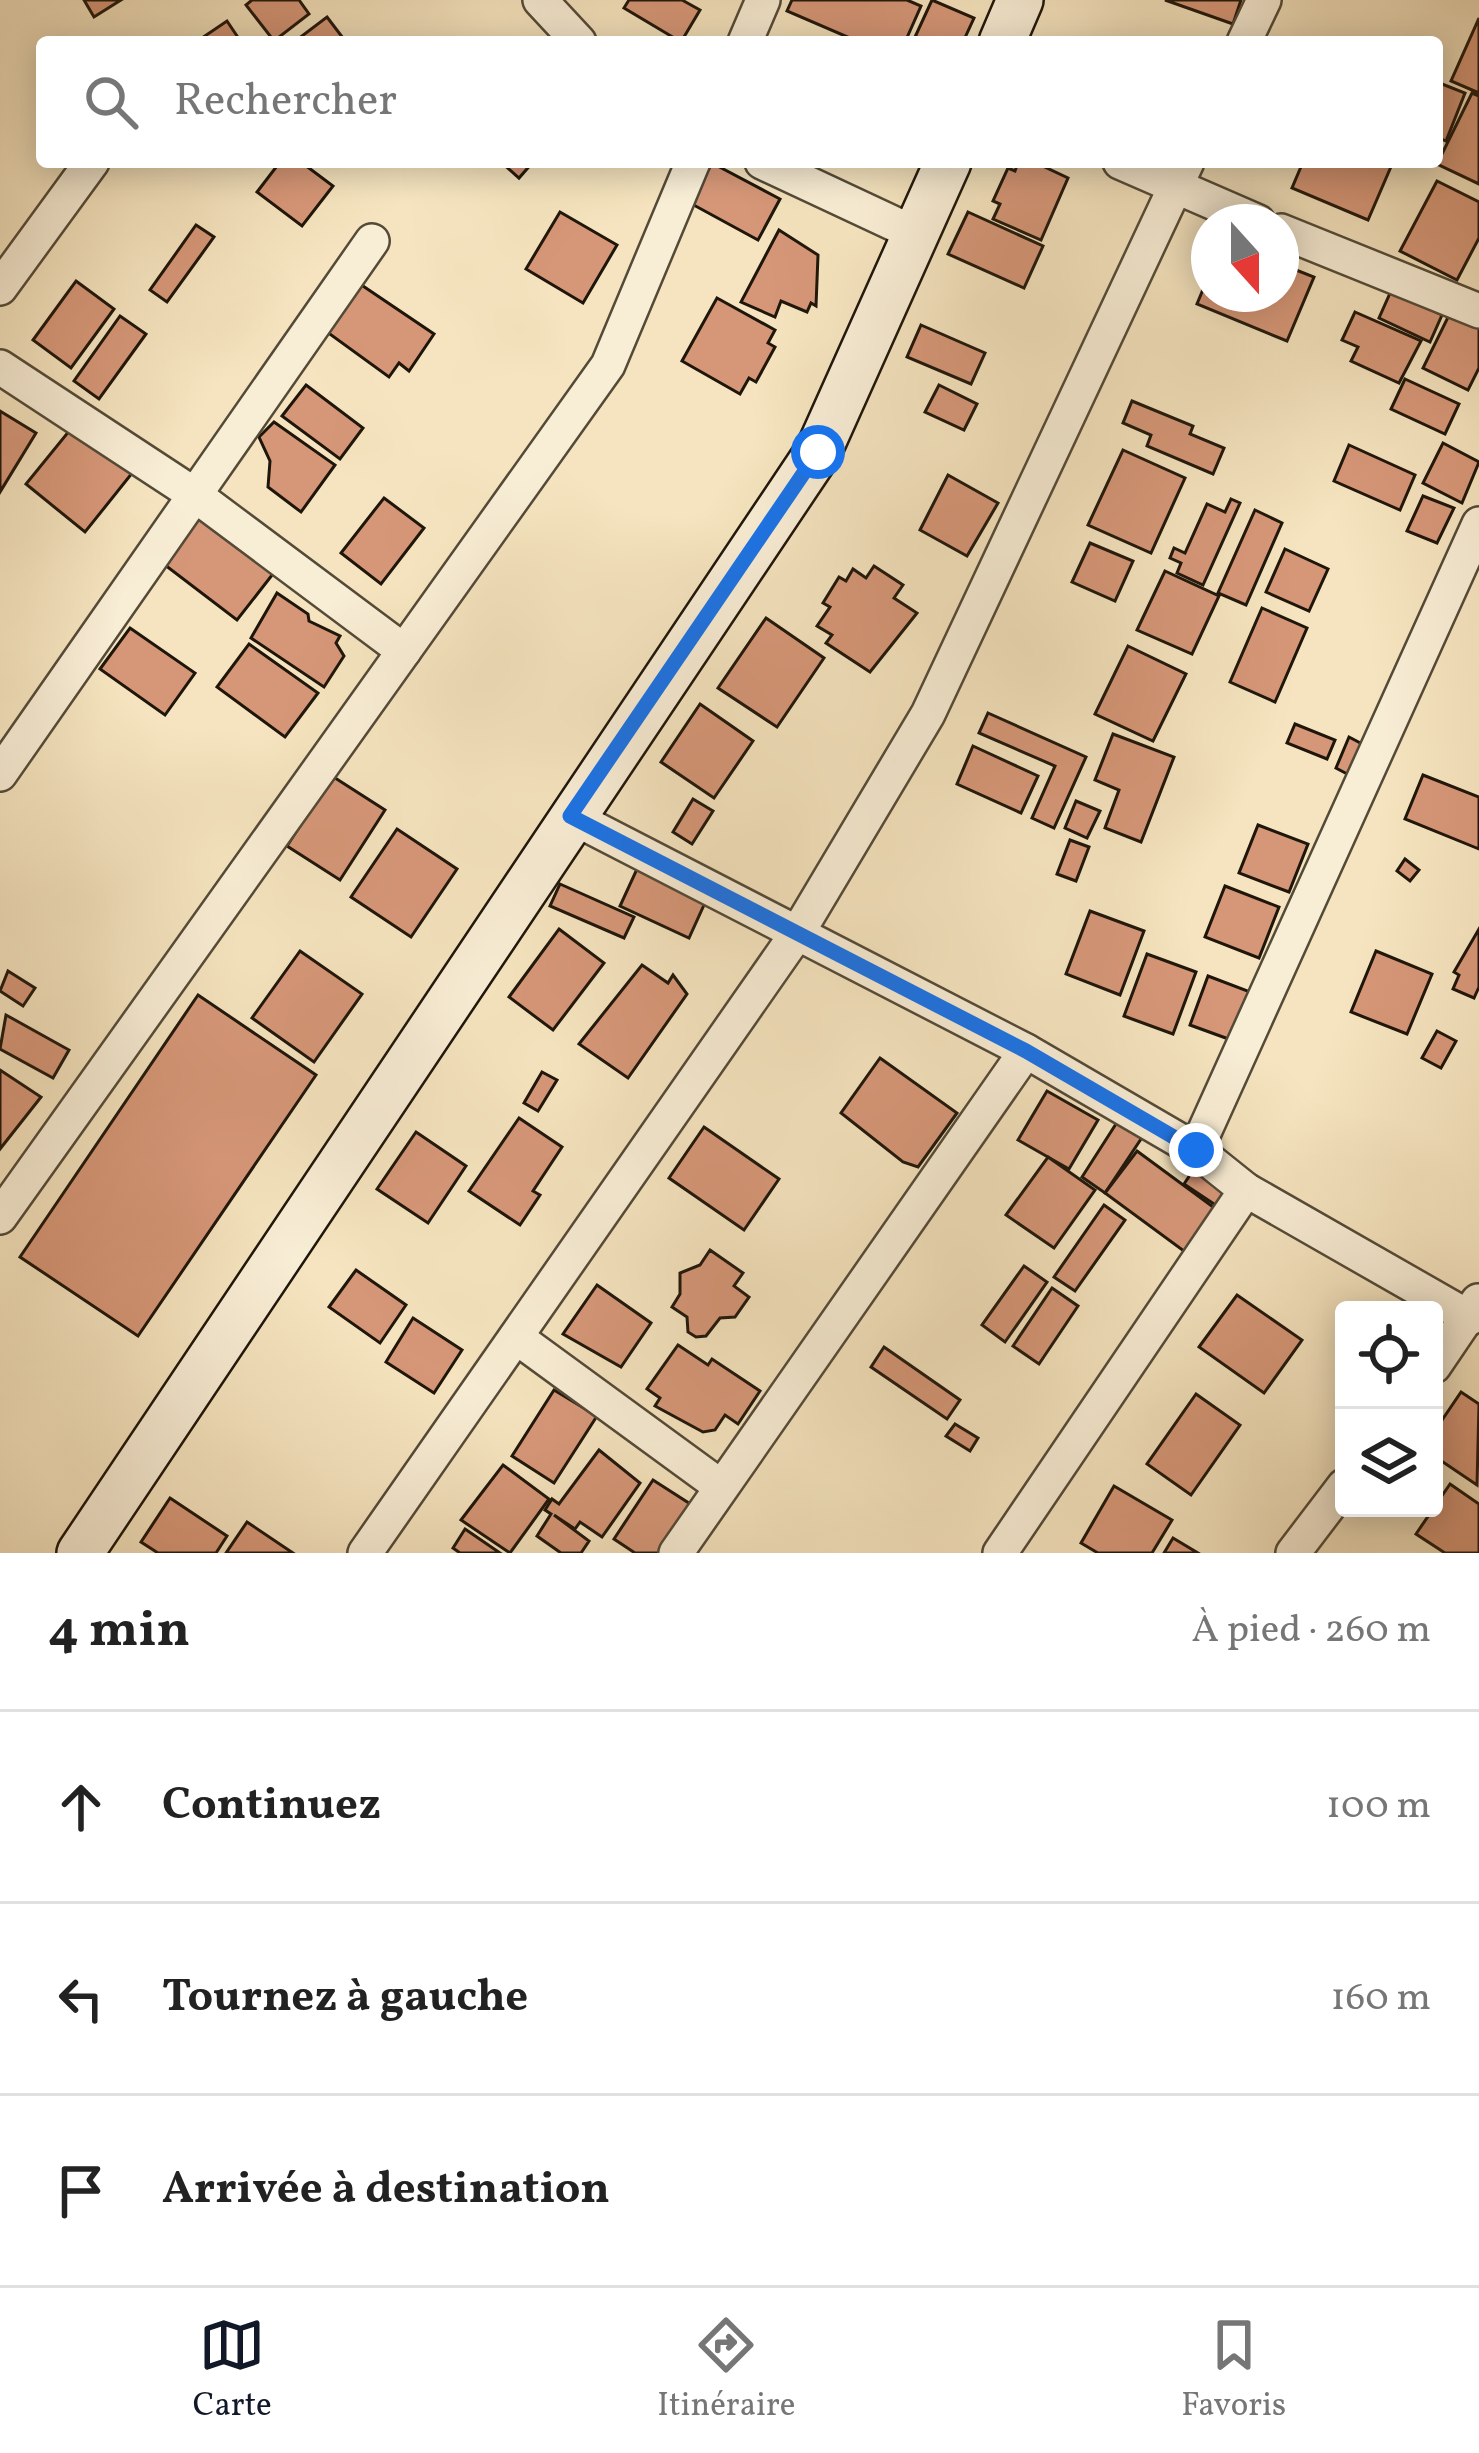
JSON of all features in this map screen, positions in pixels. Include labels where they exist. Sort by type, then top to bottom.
[{"type":"main road","points":[[1005,36],[1020,0]]},
{"type":"main road","points":[[80,1553],[818,452],[945,168]]},
{"type":"street","points":[[540,0],[573,36]]},
{"type":"street","points":[[748,36],[763,0]]},
{"type":"street","points":[[1247,36],[1264,0]]},
{"type":"street","points":[[0,288],[88,168]]},
{"type":"street","points":[[0,1217],[608,365],[690,168]]},
{"type":"street","points":[[775,168],[916,234]]},
{"type":"street","points":[[1148,168],[1180,175],[1228,204]]},
{"type":"street","points":[[365,1553],[798,932],[954,663],[1180,175]]},
{"type":"street","points":[[1299,238],[1479,311]]},
{"type":"street","points":[[0,774],[372,241]]},
{"type":"street","points":[[0,367],[196,495],[404,651]]},
{"type":"street","points":[[1196,1150],[1479,524]]},
{"type":"street","points":[[570,816],[1026,1051],[1196,1150],[1246,1190],[1474,1309],[1443,1353]]},
{"type":"street","points":[[676,1553],[1026,1051]]},
{"type":"street","points":[[1000,1553],[1246,1190]]},
{"type":"street","points":[[516,1337],[720,1486]]},
{"type":"street","points":[[1293,1553],[1335,1498]]},
{"type":"building","points":[[84,0],[121,0],[94,17]]},
{"type":"building","points":[[252,0],[299,0],[309,14],[280,36],[270,36],[246,5]]},
{"type":"building","points":[[629,0],[682,0],[700,10],[685,36],[671,36],[624,8]]},
{"type":"building","points":[[792,0],[907,0],[921,6],[908,36],[845,36],[787,11]]},
{"type":"building","points":[[932,0],[974,18],[966,36],[915,36]]},
{"type":"building","points":[[1165,0],[1241,0],[1233,24]]},
{"type":"building","points":[[327,17],[341,36],[302,36]]},
{"type":"building","points":[[1479,18],[1479,93],[1451,81]]},
{"type":"building","points":[[227,21],[237,36],[205,36]]},
{"type":"building","points":[[1443,84],[1465,93],[1443,140]]},
{"type":"building","points":[[1472,93],[1479,96],[1479,184],[1443,167],[1443,152]]},
{"type":"building","points":[[275,168],[309,168],[333,186],[302,226],[257,192]]},
{"type":"building","points":[[508,168],[528,168],[519,178]]},
{"type":"building","points":[[709,168],[721,168],[780,199],[758,240],[690,203]]},
{"type":"building","points":[[1008,168],[1047,168],[1068,178],[1041,240],[993,219],[1000,204],[993,201]]},
{"type":"building","points":[[1300,168],[1390,168],[1368,220],[1292,188]]},
{"type":"building","points":[[1437,181],[1479,202],[1479,238],[1457,280],[1400,251]]},
{"type":"building","points":[[560,212],[617,245],[583,303],[526,269]]},
{"type":"building","points":[[968,212],[1043,246],[1024,288],[948,254]]},
{"type":"building","points":[[196,225],[214,237],[167,302],[150,290]]},
{"type":"building","points":[[779,230],[818,255],[816,306],[811,303],[807,312],[781,301],[775,317],[741,302]]},
{"type":"building","points":[[1299,271],[1314,277],[1287,341],[1216,312],[1299,312]]},
{"type":"building","points":[[76,281],[114,309],[71,368],[33,340]]},
{"type":"building","points":[[360,284],[434,334],[409,371],[399,363],[389,377],[327,332]]},
{"type":"building","points":[[1391,291],[1442,315],[1430,342],[1379,318]]},
{"type":"building","points":[[717,298],[775,330],[768,343],[775,347],[756,382],[749,378],[740,394],[682,361]]},
{"type":"building","points":[[1454,305],[1479,317],[1479,368],[1468,390],[1423,368]]},
{"type":"building","points":[[1355,312],[1421,341],[1399,383],[1351,361],[1358,347],[1342,340]]},
{"type":"building","points":[[120,316],[146,334],[99,399],[74,381]]},
{"type":"building","points":[[921,325],[985,353],[971,384],[907,357]]},
{"type":"building","points":[[1405,379],[1459,404],[1445,434],[1391,409]]},
{"type":"building","points":[[306,385],[363,428],[340,459],[282,416]]},
{"type":"building","points":[[939,385],[977,404],[964,430],[925,412]]},
{"type":"building","points":[[1132,401],[1193,426],[1190,434],[1224,448],[1213,474],[1147,446],[1151,435],[1123,423]]},
{"type":"building","points":[[0,411],[36,433],[0,492]]},
{"type":"building","points":[[274,422],[335,465],[301,512],[268,487],[270,461],[259,437]]},
{"type":"building","points":[[74,425],[133,472],[85,532],[26,484]]},
{"type":"building","points":[[1443,443],[1479,462],[1462,503],[1423,483]]},
{"type":"building","points":[[1349,445],[1415,475],[1400,510],[1334,481]]},
{"type":"building","points":[[1123,450],[1185,478],[1151,553],[1088,525]]},
{"type":"building","points":[[948,475],[998,503],[967,556],[920,530]]},
{"type":"building","points":[[1423,496],[1454,508],[1437,543],[1407,531]]},
{"type":"building","points":[[384,498],[424,528],[381,584],[341,553]]},
{"type":"building","points":[[1231,499],[1240,503],[1203,585],[1177,573],[1181,563],[1170,558],[1174,548],[1185,553],[1207,504],[1225,512]]},
{"type":"building","points":[[1255,510],[1282,523],[1246,605],[1218,593]]},
{"type":"building","points":[[201,512],[276,570],[237,620],[161,562]]},
{"type":"building","points":[[1090,543],[1133,561],[1115,601],[1072,582]]},
{"type":"building","points":[[1285,549],[1328,569],[1309,611],[1266,592]]},
{"type":"building","points":[[874,566],[903,585],[894,598],[917,613],[870,672],[826,643],[832,635],[817,626],[830,607],[823,603],[839,577],[846,581],[853,569],[866,578]]},
{"type":"building","points":[[1165,571],[1219,596],[1192,654],[1137,630]]},
{"type":"building","points":[[277,593],[308,614],[309,621],[340,636],[336,643],[344,656],[324,687],[251,638]]},
{"type":"building","points":[[1262,608],[1307,628],[1275,702],[1230,682]]},
{"type":"building","points":[[766,618],[824,658],[777,727],[718,688]]},
{"type":"building","points":[[130,628],[195,673],[165,715],[100,669]]},
{"type":"building","points":[[249,644],[318,693],[285,737],[217,687]]},
{"type":"building","points":[[1128,646],[1186,674],[1153,741],[1095,714]]},
{"type":"building","points":[[700,704],[753,741],[714,798],[661,762]]},
{"type":"building","points":[[988,713],[1086,757],[1054,828],[1032,818],[1055,766],[979,733]]},
{"type":"building","points":[[1295,724],[1335,740],[1327,759],[1287,743]]},
{"type":"building","points":[[1113,734],[1174,757],[1141,842],[1105,828],[1119,790],[1095,780]]},
{"type":"building","points":[[1349,737],[1364,745],[1351,776],[1336,768]]},
{"type":"building","points":[[973,746],[1038,776],[1021,813],[957,784]]},
{"type":"building","points":[[1423,775],[1479,797],[1479,849],[1405,819]]},
{"type":"building","points":[[332,776],[385,810],[340,880],[287,846]]},
{"type":"building","points":[[693,799],[713,811],[692,844],[673,832]]},
{"type":"building","points":[[1076,801],[1100,811],[1087,838],[1065,828]]},
{"type":"building","points":[[1258,825],[1308,844],[1289,892],[1239,873]]},
{"type":"building","points":[[397,829],[457,869],[411,937],[351,897]]},
{"type":"building","points":[[1070,840],[1089,847],[1076,881],[1057,874]]},
{"type":"building","points":[[642,858],[708,896],[689,938],[620,906]]},
{"type":"building","points":[[1405,859],[1419,870],[1410,881],[1397,871]]},
{"type":"building","points":[[560,884],[634,917],[624,938],[550,906]]},
{"type":"building","points":[[1225,886],[1279,907],[1259,958],[1205,937]]},
{"type":"building","points":[[1090,911],[1144,931],[1120,995],[1066,974]]},
{"type":"building","points":[[559,929],[604,963],[553,1030],[509,997]]},
{"type":"building","points":[[1479,929],[1479,987],[1474,998],[1453,989],[1459,975],[1454,972]]},
{"type":"building","points":[[300,951],[362,994],[314,1062],[252,1018]]},
{"type":"building","points":[[1376,951],[1432,974],[1407,1034],[1351,1012]]},
{"type":"building","points":[[1147,954],[1196,972],[1173,1034],[1124,1016]]},
{"type":"building","points":[[642,965],[668,983],[673,975],[687,994],[628,1078],[579,1044]]},
{"type":"building","points":[[8,971],[35,988],[23,1006],[0,991]]},
{"type":"building","points":[[1208,976],[1253,993],[1234,1041],[1190,1025]]},
{"type":"building","points":[[198,995],[316,1075],[138,1336],[20,1257]]},
{"type":"building","points":[[6,1015],[69,1050],[53,1078],[0,1049]]},
{"type":"building","points":[[1437,1031],[1456,1041],[1441,1068],[1422,1058]]},
{"type":"building","points":[[880,1058],[957,1113],[918,1167],[903,1162],[841,1113]]},
{"type":"building","points":[[0,1070],[41,1097],[0,1149]]},
{"type":"building","points":[[542,1072],[557,1080],[538,1111],[524,1103]]},
{"type":"building","points":[[1047,1091],[1098,1120],[1069,1169],[1018,1140]]},
{"type":"building","points":[[1123,1113],[1149,1127],[1105,1193],[1082,1177]]},
{"type":"building","points":[[519,1118],[562,1147],[533,1191],[540,1195],[520,1225],[469,1191]]},
{"type":"building","points":[[704,1127],[779,1179],[744,1230],[669,1178]]},
{"type":"building","points":[[416,1132],[466,1166],[428,1223],[377,1189]]},
{"type":"building","points":[[1137,1151],[1224,1215],[1192,1257],[1105,1193]]},
{"type":"building","points":[[1048,1157],[1095,1190],[1054,1248],[1006,1215]]},
{"type":"building","points":[[1196,1166],[1235,1192],[1223,1210],[1184,1184]]},
{"type":"building","points":[[1104,1205],[1125,1220],[1075,1291],[1054,1277]]},
{"type":"building","points":[[710,1250],[743,1273],[734,1286],[749,1297],[735,1317],[720,1318],[706,1336],[696,1337],[688,1332],[687,1317],[672,1307],[680,1294],[680,1273],[700,1265]]},
{"type":"building","points":[[1024,1266],[1047,1282],[1005,1342],[982,1325]]},
{"type":"building","points":[[356,1270],[406,1305],[380,1343],[329,1307]]},
{"type":"building","points":[[597,1285],[651,1323],[621,1367],[563,1334]]},
{"type":"building","points":[[1052,1288],[1078,1306],[1039,1364],[1013,1346]]},
{"type":"building","points":[[1237,1295],[1302,1340],[1264,1393],[1199,1347]]},
{"type":"building","points":[[413,1318],[462,1350],[434,1393],[386,1362]]},
{"type":"building","points":[[678,1345],[708,1365],[712,1359],[760,1391],[738,1424],[725,1415],[715,1430],[703,1432],[655,1406],[660,1398],[647,1389]]},
{"type":"building","points":[[884,1347],[960,1400],[947,1419],[871,1367]]},
{"type":"building","points":[[554,1390],[597,1416],[554,1483],[512,1456]]},
{"type":"building","points":[[1461,1392],[1479,1404],[1477,1485],[1443,1462],[1443,1419]]},
{"type":"building","points":[[1196,1394],[1240,1425],[1191,1495],[1147,1464]]},
{"type":"building","points":[[955,1424],[978,1438],[970,1451],[946,1436]]},
{"type":"building","points":[[599,1450],[640,1483],[602,1537],[580,1522],[575,1529],[554,1515],[589,1541],[581,1553],[561,1553],[537,1536],[551,1514],[545,1510],[552,1499],[559,1504]]},
{"type":"building","points":[[503,1465],[549,1499],[510,1553],[461,1520]]},
{"type":"building","points":[[653,1480],[695,1507],[665,1553],[635,1553],[614,1539]]},
{"type":"building","points":[[1450,1484],[1479,1504],[1479,1553],[1445,1553],[1416,1534],[1428,1517],[1443,1517],[1443,1494]]},
{"type":"building","points":[[1114,1486],[1172,1520],[1152,1553],[1098,1553],[1081,1543]]},
{"type":"building","points":[[170,1498],[227,1536],[216,1553],[158,1553],[141,1542]]},
{"type":"building","points":[[247,1522],[293,1553],[226,1553]]},
{"type":"building","points":[[465,1529],[500,1553],[460,1553],[453,1548]]},
{"type":"building","points":[[1173,1538],[1198,1553],[1164,1553]]},
{"type":"route","points":[[818,452],[570,816],[1026,1051],[1196,1150]]}]
